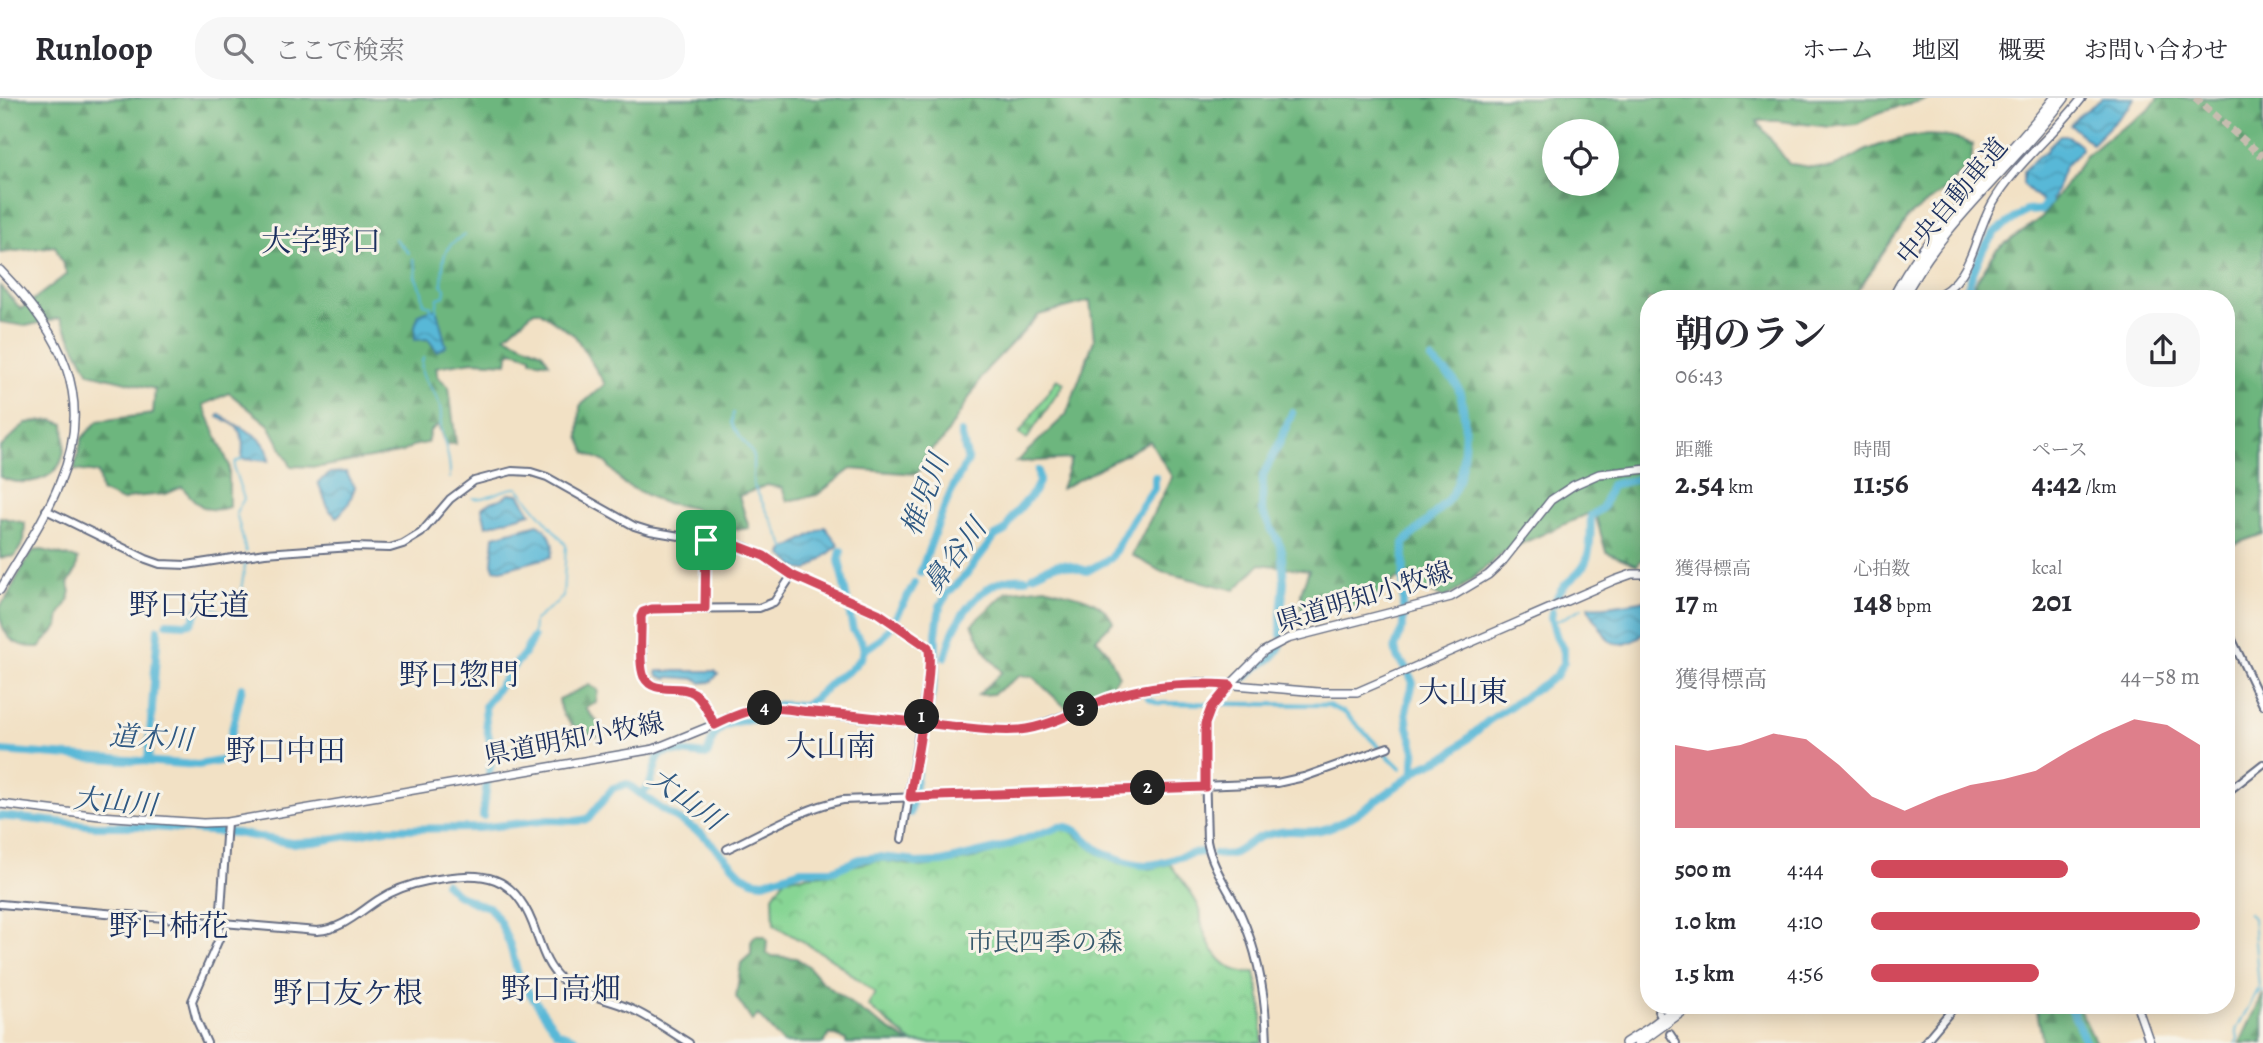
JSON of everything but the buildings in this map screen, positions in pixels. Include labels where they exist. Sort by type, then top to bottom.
[{"type":"highway","name":"中央自動車道","points":[[1899,290],[1937,232],[2028,132],[2055,98]]},
{"type":"highway","name":"中央自動車道","points":[[1907,290],[1943,236],[2034,136],[2064,98]]},
{"type":"highway","points":[[1626,1043],[1668,1014]]},
{"type":"highway","points":[[1638,1043],[1678,1014]]},
{"type":"main road","points":[[1950,290],[1968,267],[1991,205],[2007,181],[2067,118],[2082,98]]},
{"type":"main road","points":[[0,270],[32,305],[57,343],[69,375],[74,430],[69,459],[61,481],[0,590]]},
{"type":"main road","name":"県道明知小牧線","points":[[1230,685],[1264,651],[1287,639],[1451,597],[1488,575],[1503,561],[1551,500],[1574,485],[1599,474],[1640,470]]},
{"type":"main road","name":"県道明知小牧線","points":[[0,804],[100,816],[227,824],[654,749],[747,711],[773,709],[980,729],[1020,730],[1130,692],[1198,682],[1348,693],[1368,689],[1615,580],[1640,574]]},
{"type":"main road","points":[[2140,1014],[2150,1043]]},
{"type":"street","points":[[46,510],[146,559],[160,564],[187,565],[265,553],[352,547],[390,548],[421,533],[450,499],[474,481],[500,473],[524,471],[547,477],[634,526],[746,547],[792,575],[893,623],[924,643],[930,651],[913,797],[902,839]]},
{"type":"street","points":[[705,608],[706,540]]},
{"type":"street","points":[[715,725],[696,694],[685,689],[659,688],[646,680],[642,668],[643,612],[652,609],[768,606],[778,597],[792,575]]},
{"type":"street","points":[[2235,646],[2263,705]]},
{"type":"street","points":[[1230,685],[1211,708],[1205,729],[1208,849],[1251,942],[1263,991],[1267,1043]]},
{"type":"street","points":[[727,849],[829,803],[857,799],[1288,782],[1388,747]]},
{"type":"street","points":[[2235,786],[2263,764]]},
{"type":"street","points":[[207,1043],[192,1001],[217,944],[227,824]]},
{"type":"street","points":[[0,904],[293,930],[328,930],[346,923],[386,895],[415,884],[475,875],[496,879],[508,886],[524,904],[546,959],[561,979],[581,992],[629,1008],[689,1043]]},
{"type":"street","points":[[1924,1043],[1948,1014]]},
{"type":"street","points":[[1670,1034],[1676,1043]]},
{"type":"green space","points":[[0,98],[1931,98],[1881,112],[1857,124],[1830,127],[1757,121],[1789,164],[1817,168],[1836,166],[1867,150],[1920,136],[1946,136],[1973,144],[1971,163],[1942,192],[1908,217],[1858,290],[1640,290],[1640,561],[1637,565],[1606,552],[1596,517],[1603,507],[1505,551],[1460,589],[1444,598],[1421,588],[1411,573],[1391,582],[1371,603],[1343,611],[1301,611],[1301,592],[1309,570],[1260,564],[1235,590],[1162,572],[1132,555],[1172,477],[1150,441],[1061,489],[1071,459],[1016,462],[1066,415],[1094,340],[1090,301],[1039,315],[987,369],[943,440],[927,453],[917,474],[851,469],[817,495],[787,501],[782,488],[767,485],[739,496],[749,528],[737,530],[693,508],[661,502],[624,484],[605,462],[586,453],[579,437],[580,406],[605,384],[575,336],[539,311],[534,311],[505,336],[542,352],[549,363],[531,360],[531,356],[512,351],[507,363],[473,361],[436,367],[438,377],[449,387],[456,444],[445,444],[438,425],[430,431],[427,443],[412,446],[403,452],[320,467],[291,466],[269,425],[229,393],[203,405],[229,465],[229,507],[207,509],[197,503],[182,487],[166,494],[133,497],[122,501],[101,491],[98,473],[74,470],[82,438],[98,421],[153,414],[155,389],[89,373],[60,318],[26,326],[0,322],[0,286],[21,309],[67,274],[55,246],[0,253]]},
{"type":"green space","points":[[2158,98],[2263,98],[2263,534],[2235,544],[2235,290],[1971,290],[1996,250],[2042,217],[2086,156],[2107,138],[2149,110]]},
{"type":"green space","points":[[1057,379],[1064,383],[1027,439],[1019,434]]},
{"type":"green space","points":[[53,420],[64,424],[65,433],[62,458],[54,471],[28,482],[14,482],[0,477],[0,448],[26,423]]},
{"type":"green space","points":[[0,517],[25,523],[24,541],[15,556],[0,558]]},
{"type":"green space","points":[[42,550],[78,559],[76,570],[68,584],[71,591],[68,602],[60,614],[58,627],[39,647],[30,647],[16,642],[6,633],[0,608],[33,551]]},
{"type":"green space","points":[[1045,587],[1084,598],[1108,613],[1113,622],[1096,639],[1107,651],[1119,676],[1103,692],[1070,709],[1033,677],[1021,675],[993,694],[978,695],[1002,672],[986,653],[972,624],[1007,592]]},
{"type":"green space","points":[[589,685],[598,690],[596,703],[585,708],[600,725],[599,736],[572,725],[560,707],[559,699]]},
{"type":"green space","name":"市民四季の森","points":[[1067,828],[1097,853],[1119,863],[1150,869],[1170,864],[1198,905],[1204,931],[1219,958],[1235,970],[1255,972],[1262,1008],[1262,1043],[913,1043],[868,1006],[875,993],[832,959],[774,925],[773,896],[785,878],[834,873],[846,867],[880,860],[921,867],[973,859],[1032,840],[1056,829]]},
{"type":"green space","points":[[755,936],[764,936],[767,940],[766,953],[796,958],[862,1012],[910,1043],[846,1043],[846,1040],[830,1034],[824,1043],[783,1043],[758,1015],[752,1021],[736,997],[741,963],[751,954],[751,942]]},
{"type":"green space","points":[[2262,996],[2263,1043],[2240,1043]]},
{"type":"green space","points":[[2038,1014],[2082,1014],[2096,1043],[2042,1043]]},
{"type":"water","points":[[2103,98],[2134,98],[2129,107],[2092,144],[2070,125]]},
{"type":"water","points":[[2060,135],[2066,135],[2082,149],[2065,167],[2047,206],[2023,184],[2023,172],[2037,157],[2046,152]]},
{"type":"water","points":[[431,309],[438,314],[446,346],[437,351],[428,339],[415,340],[415,326],[419,314]]},
{"type":"water","points":[[220,414],[258,438],[268,451],[269,461],[242,459],[243,441],[240,432],[238,428],[218,417]]},
{"type":"water","points":[[346,472],[355,487],[348,505],[337,517],[329,510],[318,482],[331,473]]},
{"type":"water","points":[[509,494],[519,494],[531,513],[486,526],[482,508]]},
{"type":"water","points":[[538,524],[551,538],[551,557],[501,570],[494,569],[494,536]]},
{"type":"water","points":[[825,527],[839,545],[808,570],[799,569],[782,555],[783,551]]},
{"type":"water","points":[[1640,601],[1640,637],[1632,642],[1620,644],[1609,641],[1588,606]]},
{"type":"water","points":[[658,671],[715,671],[718,674],[711,682],[701,683],[697,679],[667,679],[659,676]]},
{"type":"waterway","points":[[1964,290],[1983,249],[1995,232],[2026,211],[2041,210],[2048,202]]},
{"type":"waterway","points":[[436,311],[438,298],[444,296],[444,255],[451,245],[465,235]]},
{"type":"waterway","points":[[395,239],[409,253]]},
{"type":"waterway","points":[[413,259],[424,304],[431,306],[431,310]]},
{"type":"waterway","points":[[423,358],[422,373],[440,407],[450,478]]},
{"type":"waterway","points":[[1403,606],[1404,543],[1450,497],[1456,487],[1463,457],[1464,423],[1460,393],[1453,379],[1431,360]]},
{"type":"waterway","points":[[733,413],[734,428],[753,454],[753,484],[788,550]]},
{"type":"waterway","points":[[1281,635],[1284,582],[1281,547],[1262,511],[1263,475],[1292,413]]},
{"type":"waterway","name":"椎児川","points":[[920,573],[947,502],[968,461],[961,433]]},
{"type":"waterway","points":[[242,459],[235,462],[234,469],[244,499],[236,512],[246,552]]},
{"type":"waterway","name":"鼻谷川","points":[[927,719],[936,667],[936,634],[940,606],[995,536],[1005,531],[1014,515],[1034,492],[1039,482],[1038,471]]},
{"type":"waterway","points":[[1033,575],[1059,564],[1087,571],[1111,558],[1155,487],[1155,477]]},
{"type":"waterway","points":[[1555,603],[1560,590],[1586,562],[1591,516],[1603,507],[1611,485],[1640,479]]},
{"type":"waterway","points":[[473,498],[484,498],[518,488],[566,545],[563,597],[534,621],[533,638]]},
{"type":"waterway","points":[[841,551],[839,560],[853,630],[862,642],[864,650]]},
{"type":"waterway","points":[[225,613],[241,590],[246,559]]},
{"type":"waterway","points":[[945,657],[954,630],[974,600],[1003,581],[1026,579]]},
{"type":"waterway","name":"椎児川","points":[[640,794],[649,787],[661,754],[671,751],[706,755],[713,737],[723,727],[733,722],[758,719],[778,705],[803,706],[814,699],[835,679],[849,671],[861,658],[864,650],[881,639],[915,583]]},
{"type":"waterway","points":[[199,608],[204,604]]},
{"type":"waterway","points":[[207,604],[222,612]]},
{"type":"waterway","points":[[167,623],[192,622],[199,608]]},
{"type":"waterway","points":[[1552,621],[1560,620],[1582,608]]},
{"type":"waterway","name":"大山川","points":[[1404,781],[1422,767],[1449,755],[1488,721],[1556,676],[1564,662],[1564,651],[1557,638],[1551,618],[1552,612]]},
{"type":"waterway","points":[[1403,614],[1403,627],[1395,647],[1397,657],[1407,669],[1413,683],[1406,711],[1415,751],[1413,774]]},
{"type":"waterway","points":[[148,761],[158,629]]},
{"type":"waterway","points":[[513,667],[533,638]]},
{"type":"waterway","points":[[1246,677],[1273,657],[1280,647]]},
{"type":"waterway","points":[[489,773],[493,756],[485,706],[510,671]]},
{"type":"waterway","name":"道木川","points":[[0,751],[198,765],[225,760],[242,687]]},
{"type":"waterway","points":[[1147,698],[1158,703],[1328,705],[1345,713],[1400,768]]},
{"type":"waterway","name":"鼻谷川","points":[[910,813],[925,727]]},
{"type":"waterway","points":[[483,816],[487,781]]},
{"type":"waterway","name":"大山川","points":[[0,816],[96,826],[140,826],[236,833],[291,843],[314,842],[385,829],[478,828],[549,820],[588,819],[613,788],[627,784],[702,834],[742,875],[755,881],[764,882],[801,870],[834,870],[860,859],[879,857],[915,863],[942,862],[1000,848],[1059,827],[1078,832],[1104,853],[1136,864],[1156,864],[1204,852]]},
{"type":"waterway","name":"大山川","points":[[1215,854],[1231,854],[1263,836],[1331,827],[1400,784]]},
{"type":"waterway","points":[[445,883],[455,893],[489,907],[500,922],[510,945],[519,978],[557,1032],[574,1038]]},
{"type":"waterway","points":[[2236,1043],[2236,1030],[2259,988],[2253,918],[2248,913]]},
{"type":"waterway","points":[[2257,994],[2263,991]]},
{"type":"waterway","points":[[2073,1014],[2086,1043]]},
{"type":"tunnel","points":[[2195,98],[2263,157]]},
{"type":"district","name":"大字野口","points":[[321,241]]},
{"type":"district","name":"野口定道","points":[[189,605]]},
{"type":"district","name":"野口惣門","points":[[459,675]]},
{"type":"district","name":"大山東","points":[[1463,692]]},
{"type":"district","name":"大山南","points":[[831,746]]},
{"type":"district","name":"野口中田","points":[[286,751]]},
{"type":"district","name":"野口柿花","points":[[169,926]]},
{"type":"district","name":"野口高畑","points":[[561,989]]},
{"type":"district","name":"野口友ケ根","points":[[348,993]]},
{"type":"route","points":[[706,540],[705,608],[652,609],[643,612],[642,668],[643,675],[652,686],[685,689],[696,694],[715,725],[747,711],[763,708],[827,713],[860,717],[921,723],[967,727],[980,729],[1020,730],[1130,692],[1198,682],[1230,685],[1211,708],[1205,724],[1205,787],[910,797],[921,723],[928,677],[928,647],[878,613],[792,575],[746,547],[706,540]]}]
